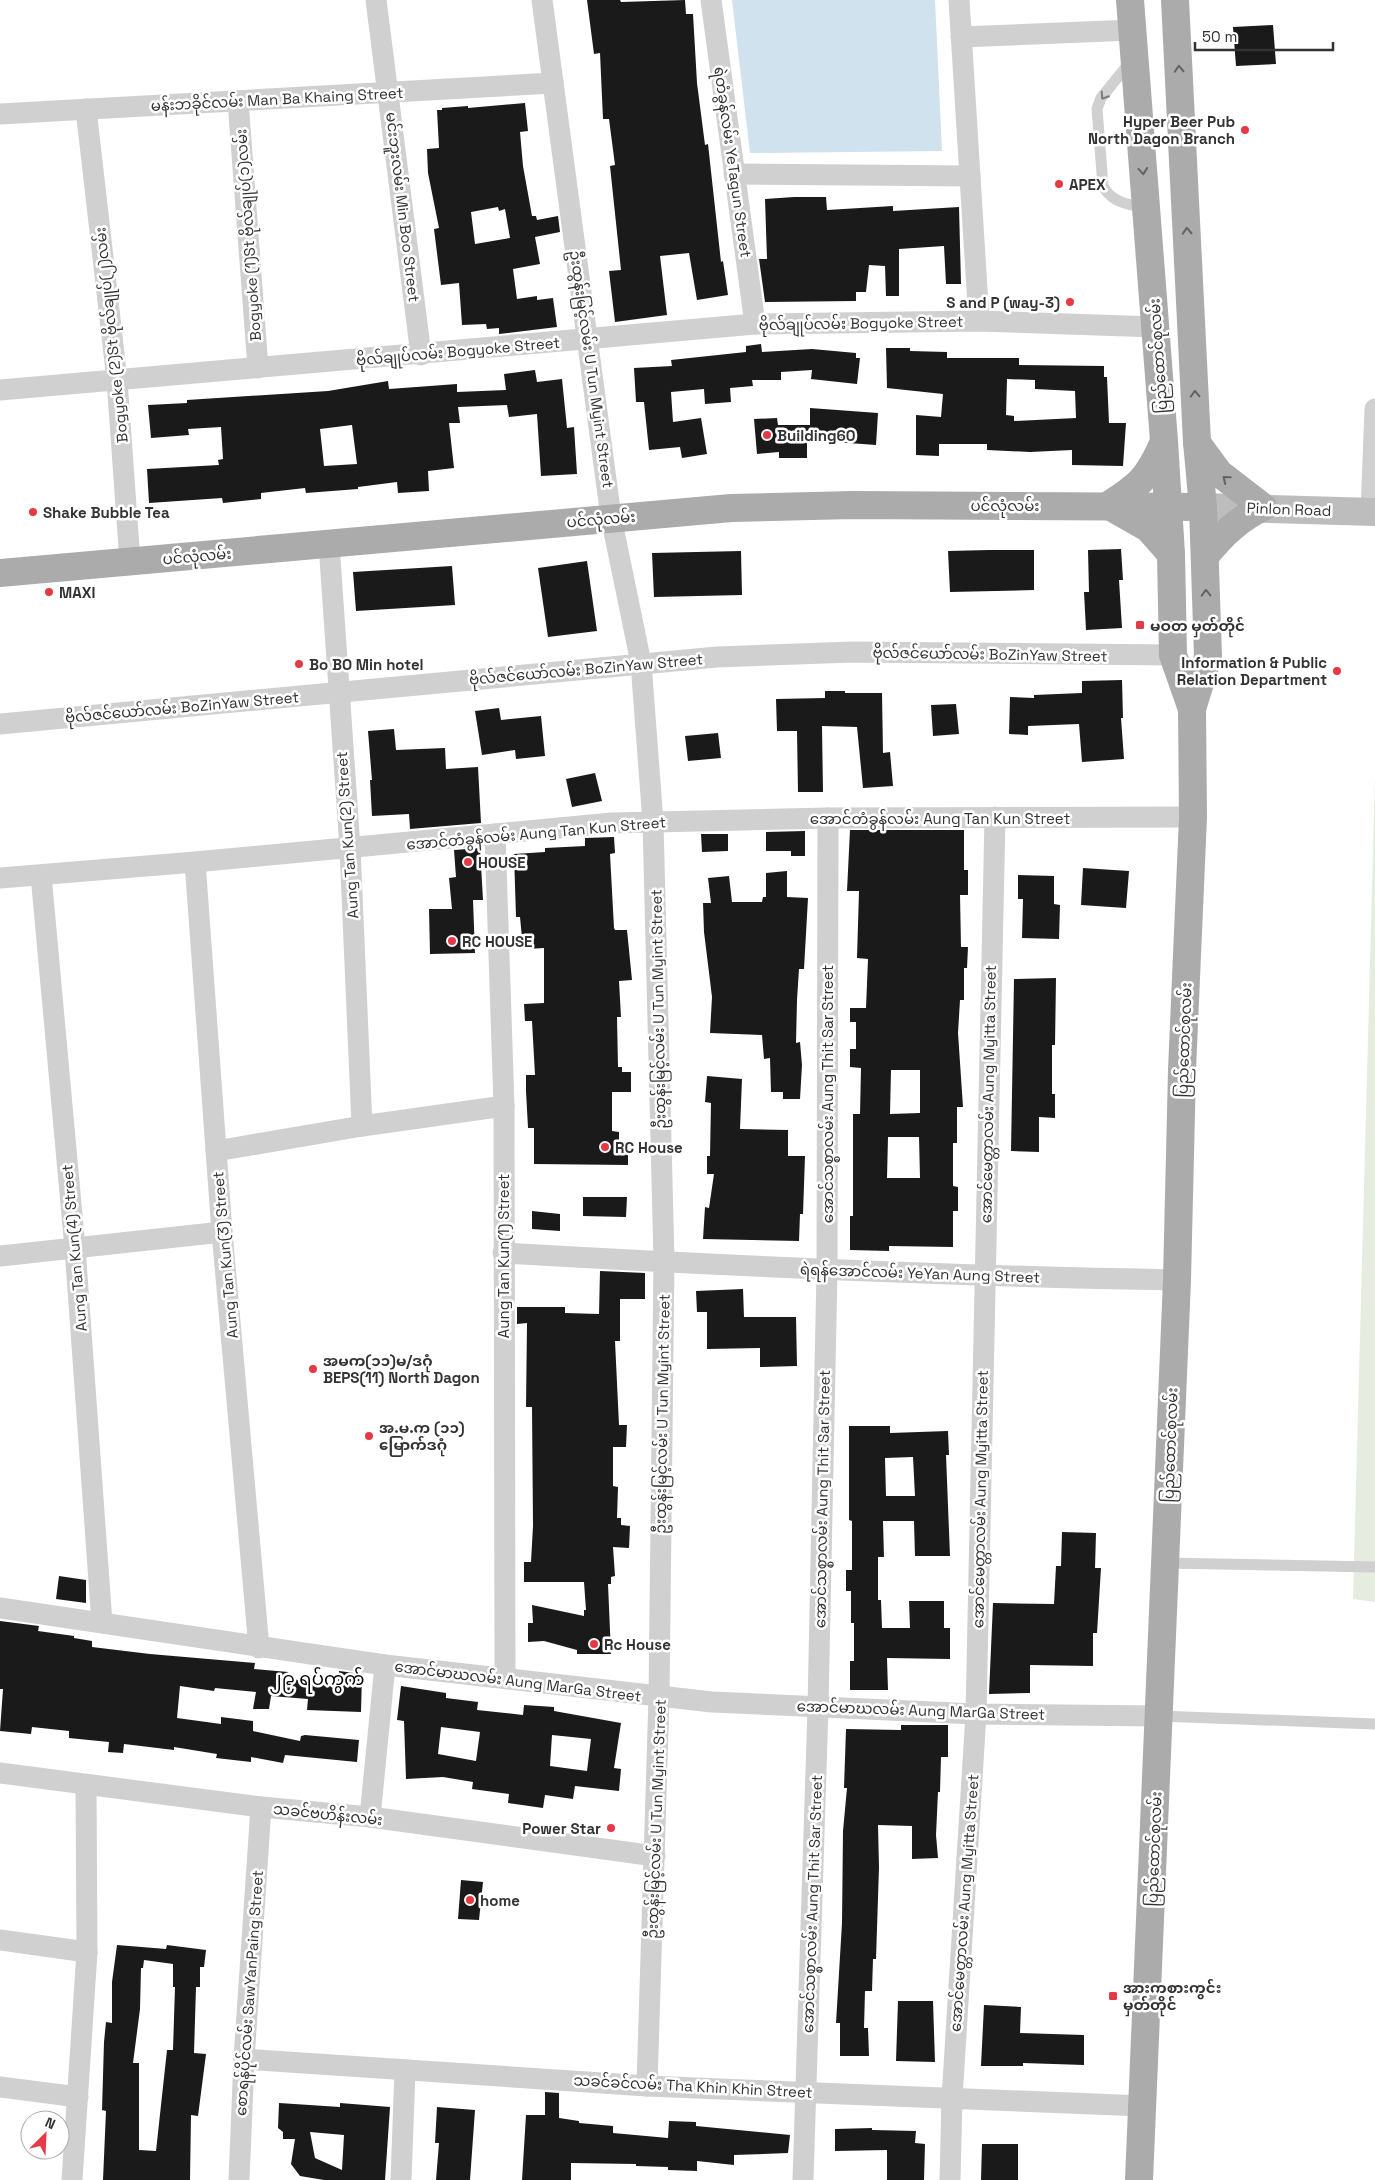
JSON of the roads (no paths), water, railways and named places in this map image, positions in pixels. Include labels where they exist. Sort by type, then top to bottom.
[{"type":"main road","name":"ပြည်ထောင်စုလမ်း","points":[[1130,0],[1164,441],[1171,554],[1173,655],[1192,709]]},
{"type":"main road","name":"ပြည်ထောင်စုလမ်း","points":[[1139,2180],[1177,1280],[1182,1070],[1193,817],[1192,709],[1208,657],[1206,554],[1196,442],[1175,0]]},
{"type":"main road","points":[[1164,441],[1151,470],[1142,482],[1107,506],[1148,528],[1171,554]]},
{"type":"main road","points":[[1196,442],[1219,473],[1263,507],[1242,518],[1231,527],[1206,554]]},
{"type":"main road","name":"ပင်လုံလမ်း","points":[[0,573],[611,517],[740,508],[1167,505],[1203,507]]},
{"type":"main road","name":"Pinlon Road","points":[[1203,507],[1263,507],[1373,512]]},
{"type":"street","name":"မင်းဘူးလမ်း Min Boo Street","points":[[376,0],[421,355]]},
{"type":"street","name":"ဦးထွန်းမြင့်လမ်း U Tun Myint Street","points":[[542,0],[611,517],[641,663],[653,822],[664,1260],[659,1697],[647,2086]]},
{"type":"street","name":"ရဲတံခွန်လမ်း YeTagun Street","points":[[711,0],[755,324]]},
{"type":"street","points":[[959,0],[979,321]]},
{"type":"street","points":[[961,37],[1132,30]]},
{"type":"street","name":"မန်းဘခိုင်လမ်း Man Ba Khaing Street","points":[[0,114],[388,94],[553,83]]},
{"type":"street","name":"Bogyoke (1)St ဗိုလ်ချုပ်(၁)လမ်း","points":[[238,101],[258,368]]},
{"type":"street","name":"Bogyoke (2)St ဗိုလ်ချုပ်(၂)လမ်း","points":[[86,109],[118,380],[130,562]]},
{"type":"street","points":[[734,174],[970,176]]},
{"type":"street","name":"ဗိုလ်ချုပ်လမ်း Bogyoke Street","points":[[0,390],[421,355],[755,324],[979,321],[1156,326]]},
{"type":"street","points":[[1373,512],[1375,409]]},
{"type":"street","name":"Aung Tan Kun(2) Street","points":[[329,544],[350,848],[362,1126]]},
{"type":"street","name":"ဗိုလ်ဇင်ယော်လမ်း BoZinYaw Street","points":[[0,724],[717,657],[854,652],[1173,655]]},
{"type":"street","name":"အောင်မေတ္တာလမ်း Aung Myitta Street","points":[[950,2180],[952,2098],[976,1714],[995,817]]},
{"type":"street","name":"အောင်တံခွန်လမ်း Aung Tan Kun Street","points":[[0,878],[195,862],[612,823],[828,818],[1193,817]]},
{"type":"street","name":"အောင်သစ္စာလမ်း Aung Thit Sar Street","points":[[803,2180],[818,1707],[827,1271],[828,818]]},
{"type":"street","name":"Aung Tan Kun(1) Street","points":[[495,834],[504,1106],[504,1678]]},
{"type":"street","name":"Aung Tan Kun(3) Street","points":[[195,862],[222,1232],[259,1648]]},
{"type":"street","name":"Aung Tan Kun(4) Street","points":[[41,875],[74,1248],[102,1622]]},
{"type":"street","points":[[216,1151],[362,1126],[504,1106]]},
{"type":"street","points":[[0,1256],[222,1232]]},
{"type":"street","name":"ရဲရန်အောင်လမ်း YeYan Aung Street","points":[[503,1253],[664,1260],[827,1271],[1177,1280]]},
{"type":"street","name":"အောင်မာဃလမ်း Aung MarGa Street","points":[[0,1608],[102,1622],[259,1648],[385,1665],[712,1702],[976,1714],[1159,1716]]},
{"type":"street","points":[[370,1817],[385,1665]]},
{"type":"street","name":"သခင်ဗဟိန်းလမ်း","points":[[0,1773],[262,1807],[370,1817],[655,1856]]},
{"type":"street","points":[[72,2180],[87,1952],[86,1785]]},
{"type":"street","name":"စောရန်ပိုင်လမ်း SawYanPaing Street","points":[[239,2180],[244,2059],[262,1807]]},
{"type":"street","points":[[0,1940],[87,1952]]},
{"type":"street","name":"သခင်ခင်လမ်း Tha Khin Khin Street","points":[[244,2059],[647,2086],[1143,2106]]},
{"type":"street","points":[[401,2180],[405,2070]]},
{"type":"street","points":[[0,2087],[78,2097]]},
{"type":"lane","points":[[1134,58],[1101,98],[1097,123],[1106,191],[1118,202],[1146,208]]},
{"type":"lane","points":[[1166,1563],[1375,1567]]},
{"type":"lane","points":[[1159,1716],[1375,1724]]},
{"type":"water","points":[[732,0],[935,0],[942,151],[750,153]]},
{"type":"place","name":"Hyper Beer Pub North Dagon Branch","points":[[1245,130]]},
{"type":"place","name":"APEX","points":[[1059,184]]},
{"type":"place","name":"S and P (way-3)","points":[[1070,302]]},
{"type":"place","name":"Building60","points":[[767,435]]},
{"type":"place","name":"Shake Bubble Tea","points":[[33,512]]},
{"type":"place","name":"MAXI","points":[[49,592]]},
{"type":"place","name":"မဝတ မှတ်တိုင်","points":[[1140,625]]},
{"type":"place","name":"Bo BO Min hotel","points":[[299,664]]},
{"type":"place","name":"Information & Public Relation Department","points":[[1337,671]]},
{"type":"place","name":"HOUSE","points":[[468,862]]},
{"type":"place","name":"RC HOUSE","points":[[452,941]]},
{"type":"place","name":"RC House","points":[[605,1147]]},
{"type":"place","name":"အမက(၁၁)မ/ဒဂုံ BEPS(11) North Dagon","points":[[313,1369]]},
{"type":"place","name":"အ.မ.က (၁၁) မြောက်ဒဂုံ","points":[[369,1436]]},
{"type":"place","name":"Rc House","points":[[594,1644]]},
{"type":"place","name":"Power Star","points":[[611,1828]]},
{"type":"place","name":"home","points":[[470,1900]]},
{"type":"place","name":"အားကစားကွင်း မှတ်တိုင်","points":[[1113,1996]]},
{"type":"district","name":"၂၉ ရပ်ကွက်","points":[[317,1678]]}]
